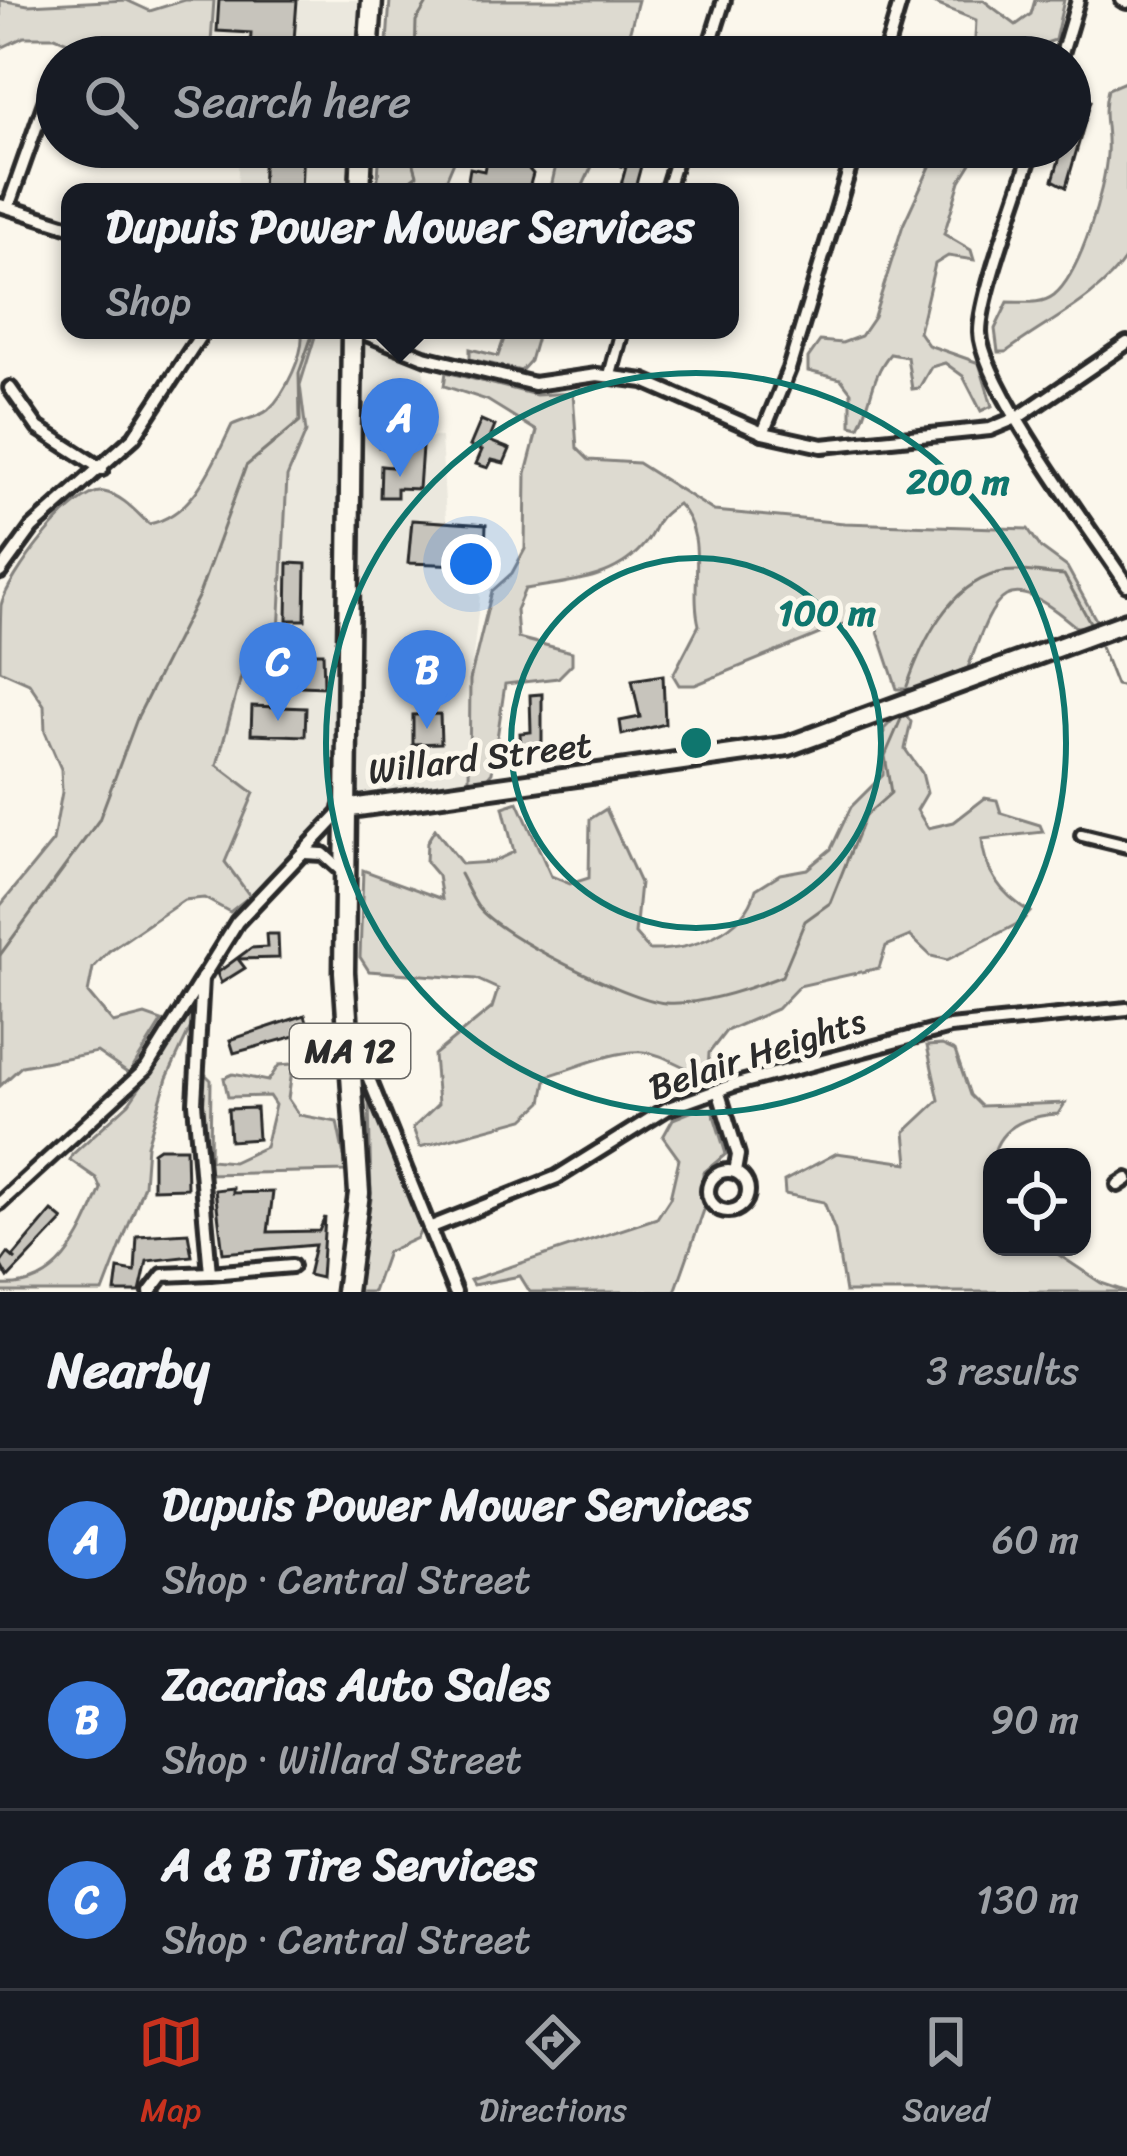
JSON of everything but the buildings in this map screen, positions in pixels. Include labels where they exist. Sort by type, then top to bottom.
[{"type":"main road","points":[[369,36],[372,0]]},
{"type":"main road","name":"MA 12","points":[[346,1292],[358,1193],[344,873],[354,339]]},
{"type":"street","points":[[713,36],[724,0]]},
{"type":"street","points":[[890,36],[901,0]]},
{"type":"street","points":[[1067,36],[1078,0]]},
{"type":"street","points":[[36,123],[4,206],[61,224]]},
{"type":"street","points":[[764,433],[789,369],[850,168]]},
{"type":"street","points":[[1028,168],[980,333],[1018,416],[1127,585]]},
{"type":"street","points":[[0,572],[32,528],[102,469],[145,424],[198,339]]},
{"type":"street","points":[[377,339],[424,357],[535,384],[610,375],[658,386],[764,433],[804,444],[875,443],[990,429],[1018,416],[1127,343]]},
{"type":"street","points":[[610,375],[620,339]]},
{"type":"street","points":[[10,388],[38,428],[102,469]]},
{"type":"street","name":"Willard Street","points":[[0,1203],[146,1069],[237,922],[344,809],[780,748],[1127,622]]},
{"type":"street","points":[[1082,835],[1127,846]]},
{"type":"street","points":[[304,853],[323,854],[344,873]]},
{"type":"street","points":[[202,974],[195,1103],[210,1274]]},
{"type":"street","name":"Belair Heights","points":[[429,1228],[556,1177],[666,1109],[718,1090],[950,1027],[1127,1009]]},
{"type":"street","points":[[348,1028],[368,1064],[455,1292]]},
{"type":"street","points":[[718,1090],[738,1154],[735,1172]]},
{"type":"street","points":[[151,1292],[163,1275],[292,1266]]},
{"type":"shaded area","points":[[0,0],[28,5],[126,0],[150,11],[185,0],[214,0],[211,36],[36,36],[1,48]]},
{"type":"shaded area","points":[[214,0],[372,0],[369,36],[211,36]]},
{"type":"shaded area","points":[[390,0],[638,0],[629,36],[387,36]]},
{"type":"shaded area","points":[[926,0],[983,0],[1016,25],[1031,14],[1035,0],[1064,0],[1056,36],[975,36],[976,20]]},
{"type":"shaded area","points":[[1127,81],[1127,256],[1087,298],[1006,352],[998,352],[995,329],[1008,302],[1049,298],[1073,268],[1090,229],[1105,169],[1108,89]]},
{"type":"shaded area","points":[[238,168],[361,168],[360,183],[237,183]]},
{"type":"shaded area","points":[[379,168],[451,168],[445,183],[378,183]]},
{"type":"shaded area","points":[[555,168],[591,168],[584,183],[552,183]]},
{"type":"shaded area","points":[[929,168],[968,168],[944,234],[971,250],[974,260],[948,256],[935,264],[919,332],[928,345],[979,363],[992,406],[981,411],[963,376],[945,363],[931,367],[919,388],[912,389],[907,357],[890,354],[859,427],[851,425],[851,392],[841,379],[808,371],[808,358],[820,341],[842,343],[861,336],[874,317],[903,225]]},
{"type":"shaded area","points":[[302,339],[314,339],[300,385],[306,432],[287,477],[279,633],[251,640],[217,765],[254,793],[225,862],[250,896],[230,912],[204,898],[184,900],[109,951],[93,968],[88,993],[113,1023],[145,1015],[162,1021],[129,1074],[97,1052],[22,1066],[0,1086],[0,906],[53,841],[62,792],[61,769],[45,732],[44,705],[29,683],[0,670],[1,605],[6,592],[44,537],[91,495],[104,492],[117,497],[149,524],[178,510],[200,486],[232,425],[265,412],[274,403],[297,360]]},
{"type":"shaded area","points":[[313,339],[379,339],[424,357],[424,437],[441,437],[446,519],[480,596],[470,681],[469,791],[344,809],[254,902],[225,862],[217,766],[251,640],[305,359]]},
{"type":"shaded area","points":[[504,339],[536,339],[530,361],[521,371],[470,359],[470,349],[498,356]]},
{"type":"shaded area","points":[[446,372],[536,395],[573,393],[577,448],[589,460],[638,463],[714,511],[844,523],[1028,529],[1041,548],[1067,567],[1096,620],[1092,626],[1076,627],[1033,597],[1006,596],[987,621],[968,668],[915,689],[897,689],[873,617],[846,623],[695,685],[679,685],[673,675],[699,625],[696,546],[688,517],[678,504],[663,516],[642,547],[617,567],[588,578],[525,589],[516,610],[518,638],[572,652],[572,664],[558,678],[505,684],[492,772],[484,782],[469,781],[470,680],[492,591],[512,573],[525,549],[526,473],[537,431],[487,400],[444,386]]},
{"type":"shaded area","points":[[906,715],[911,722],[905,749],[922,773],[927,793],[917,810],[928,828],[954,822],[985,798],[997,800],[1001,813],[1040,825],[1043,832],[982,839],[996,882],[1030,912],[1021,922],[947,960],[931,956],[910,936],[886,946],[879,968],[799,986],[777,1009],[726,1031],[709,1053],[708,1072],[643,1052],[607,1057],[547,1076],[542,1102],[524,1119],[420,1147],[413,1128],[438,1104],[434,1055],[492,1008],[498,989],[476,979],[369,971],[360,957],[363,870],[442,899],[438,876],[426,862],[427,842],[435,829],[462,864],[492,862],[514,852],[503,807],[518,802],[551,876],[570,884],[589,878],[590,819],[606,809],[640,883],[635,934],[649,950],[682,947],[728,927],[741,917],[756,889],[780,874],[807,869],[831,849],[851,807],[883,775],[884,729],[897,716]]},
{"type":"shaded area","points":[[194,1008],[197,1014],[167,1078],[147,1145],[144,1185],[103,1292],[0,1292],[0,1285],[38,1279],[76,1242],[101,1189],[96,1178],[70,1160],[72,1155],[129,1103]]},
{"type":"shaded area","points":[[942,1045],[955,1051],[970,1095],[981,1106],[1065,1103],[1058,1114],[1030,1118],[1011,1128],[996,1148],[983,1148],[983,1256],[1060,1256],[1101,1283],[1127,1292],[845,1292],[835,1231],[824,1202],[785,1194],[784,1181],[837,1153],[908,1163],[905,1132],[939,1100],[927,1046]]},
{"type":"shaded area","points":[[293,1064],[288,1099],[299,1115],[337,1122],[347,1171],[204,1174],[202,1079],[206,1075],[211,1080],[210,1160],[233,1162],[265,1147],[275,1105],[269,1096],[228,1097],[224,1078],[233,1074],[268,1081],[279,1065]]},
{"type":"shaded area","points":[[369,1099],[422,1228],[417,1238],[387,1252],[373,1292],[356,1292],[371,1199]]},
{"type":"shaded area","points":[[700,1108],[712,1109],[726,1154],[703,1173],[704,1210],[675,1292],[530,1292],[520,1276],[473,1285],[470,1280],[657,1218],[670,1198],[679,1159],[663,1137],[673,1119]]},
{"type":"waterway","points":[[416,36],[416,21],[429,0]]},
{"type":"waterway","points":[[407,183],[417,175],[415,168]]},
{"type":"waterway","points":[[0,955],[99,820],[138,716],[198,597],[246,466],[300,421],[299,373],[311,339]]},
{"type":"waterway","points":[[907,686],[929,635],[951,603],[980,580],[998,573],[1064,575],[1092,626]]},
{"type":"waterway","points":[[1101,647],[1116,685],[1127,687]]},
{"type":"waterway","points":[[460,874],[478,907],[511,934],[623,990],[679,1003],[755,986],[782,976],[805,921],[830,903],[865,816],[891,793],[885,756],[901,719]]},
{"type":"place","name":"Dupuis Power Mower Services","points":[[400,477]]},
{"type":"place","name":"A & B Tire Services","points":[[278,721]]},
{"type":"place","name":"Zacarias Auto Sales","points":[[427,729]]}]
